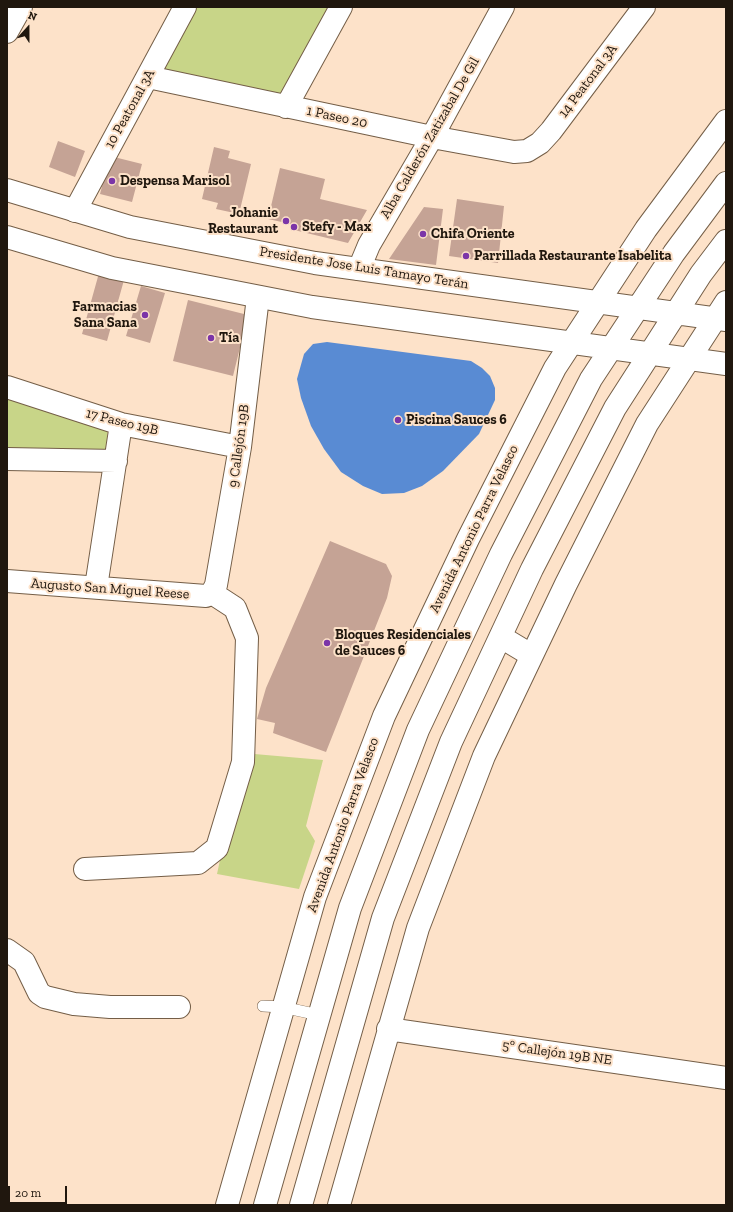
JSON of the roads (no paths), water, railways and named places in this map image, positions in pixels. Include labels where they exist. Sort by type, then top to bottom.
[{"type":"street","points":[[7,32],[21,7]]},
{"type":"street","name":"10 Peatonal 3A","points":[[75,211],[185,7]]},
{"type":"street","points":[[286,107],[341,7]]},
{"type":"street","name":"Alba Calderón Zatizabal De Gil","points":[[359,269],[369,245],[432,137],[503,7]]},
{"type":"street","name":"14 Peatonal 3A","points":[[527,151],[540,143],[551,131],[644,7]]},
{"type":"street","name":"1 Paseo 20","points":[[148,77],[432,137],[514,152],[527,151]]},
{"type":"street","name":"Avenida Antonio Parra Velasco","points":[[227,1205],[278,1030],[273,1007],[384,716],[468,538],[551,376],[646,229],[726,121]]},
{"type":"street","points":[[265,1205],[350,908],[418,730],[505,547],[588,386],[674,253],[726,183]]},
{"type":"street","name":"Presidente Jose Luis Tamayo Terán","points":[[7,190],[130,227],[315,263],[639,308],[676,312],[723,313]]},
{"type":"street","points":[[7,237],[112,268],[312,307],[726,364]]},
{"type":"street","points":[[301,1205],[383,918],[451,742],[532,569],[611,415],[701,274],[726,241]]},
{"type":"street","name":"9 Callejón 19B","points":[[212,593],[216,585],[240,447],[258,297]]},
{"type":"street","points":[[339,1205],[418,928],[484,756],[531,655],[647,424],[690,359],[723,313]]},
{"type":"street","name":"17 Paseo 19B","points":[[7,387],[120,424],[240,447]]},
{"type":"street","points":[[96,588],[116,461],[120,424]]},
{"type":"street","points":[[7,459],[116,461]]},
{"type":"street","name":"Augusto San Miguel Reese","points":[[7,581],[206,596],[212,593]]},
{"type":"street","points":[[85,869],[198,863],[217,848],[243,762],[247,638],[236,608],[212,593]]},
{"type":"street","points":[[501,637],[531,655]]},
{"type":"street","points":[[7,950],[24,962],[39,993],[51,999],[74,1004],[110,1007],[179,1007]]},
{"type":"street","name":"5º Callejón 19B NE","points":[[388,1029],[726,1078]]},
{"type":"lane","points":[[273,1007],[319,1015]]},
{"type":"water","name":"Piscina Sauces 6","points":[[327,342],[471,361],[482,368],[490,376],[495,388],[495,400],[479,434],[443,471],[422,486],[404,493],[382,494],[363,486],[341,472],[324,449],[311,426],[301,398],[297,379],[304,354],[313,344]]},
{"type":"place","name":"Despensa Marisol","points":[[112,181]]},
{"type":"place","name":"Johanie Restaurant","points":[[286,221]]},
{"type":"place","name":"Stefy - Max","points":[[294,227]]},
{"type":"place","name":"Chifa Oriente","points":[[423,234]]},
{"type":"place","name":"Parrillada Restaurante Isabelita","points":[[466,256]]},
{"type":"place","name":"Farmacias Sana Sana","points":[[145,315]]},
{"type":"place","name":"Tía","points":[[211,338]]},
{"type":"place","name":"Piscina Sauces 6","points":[[398,420]]},
{"type":"place","name":"Bloques Residenciales de Sauces 6","points":[[327,643]]}]
